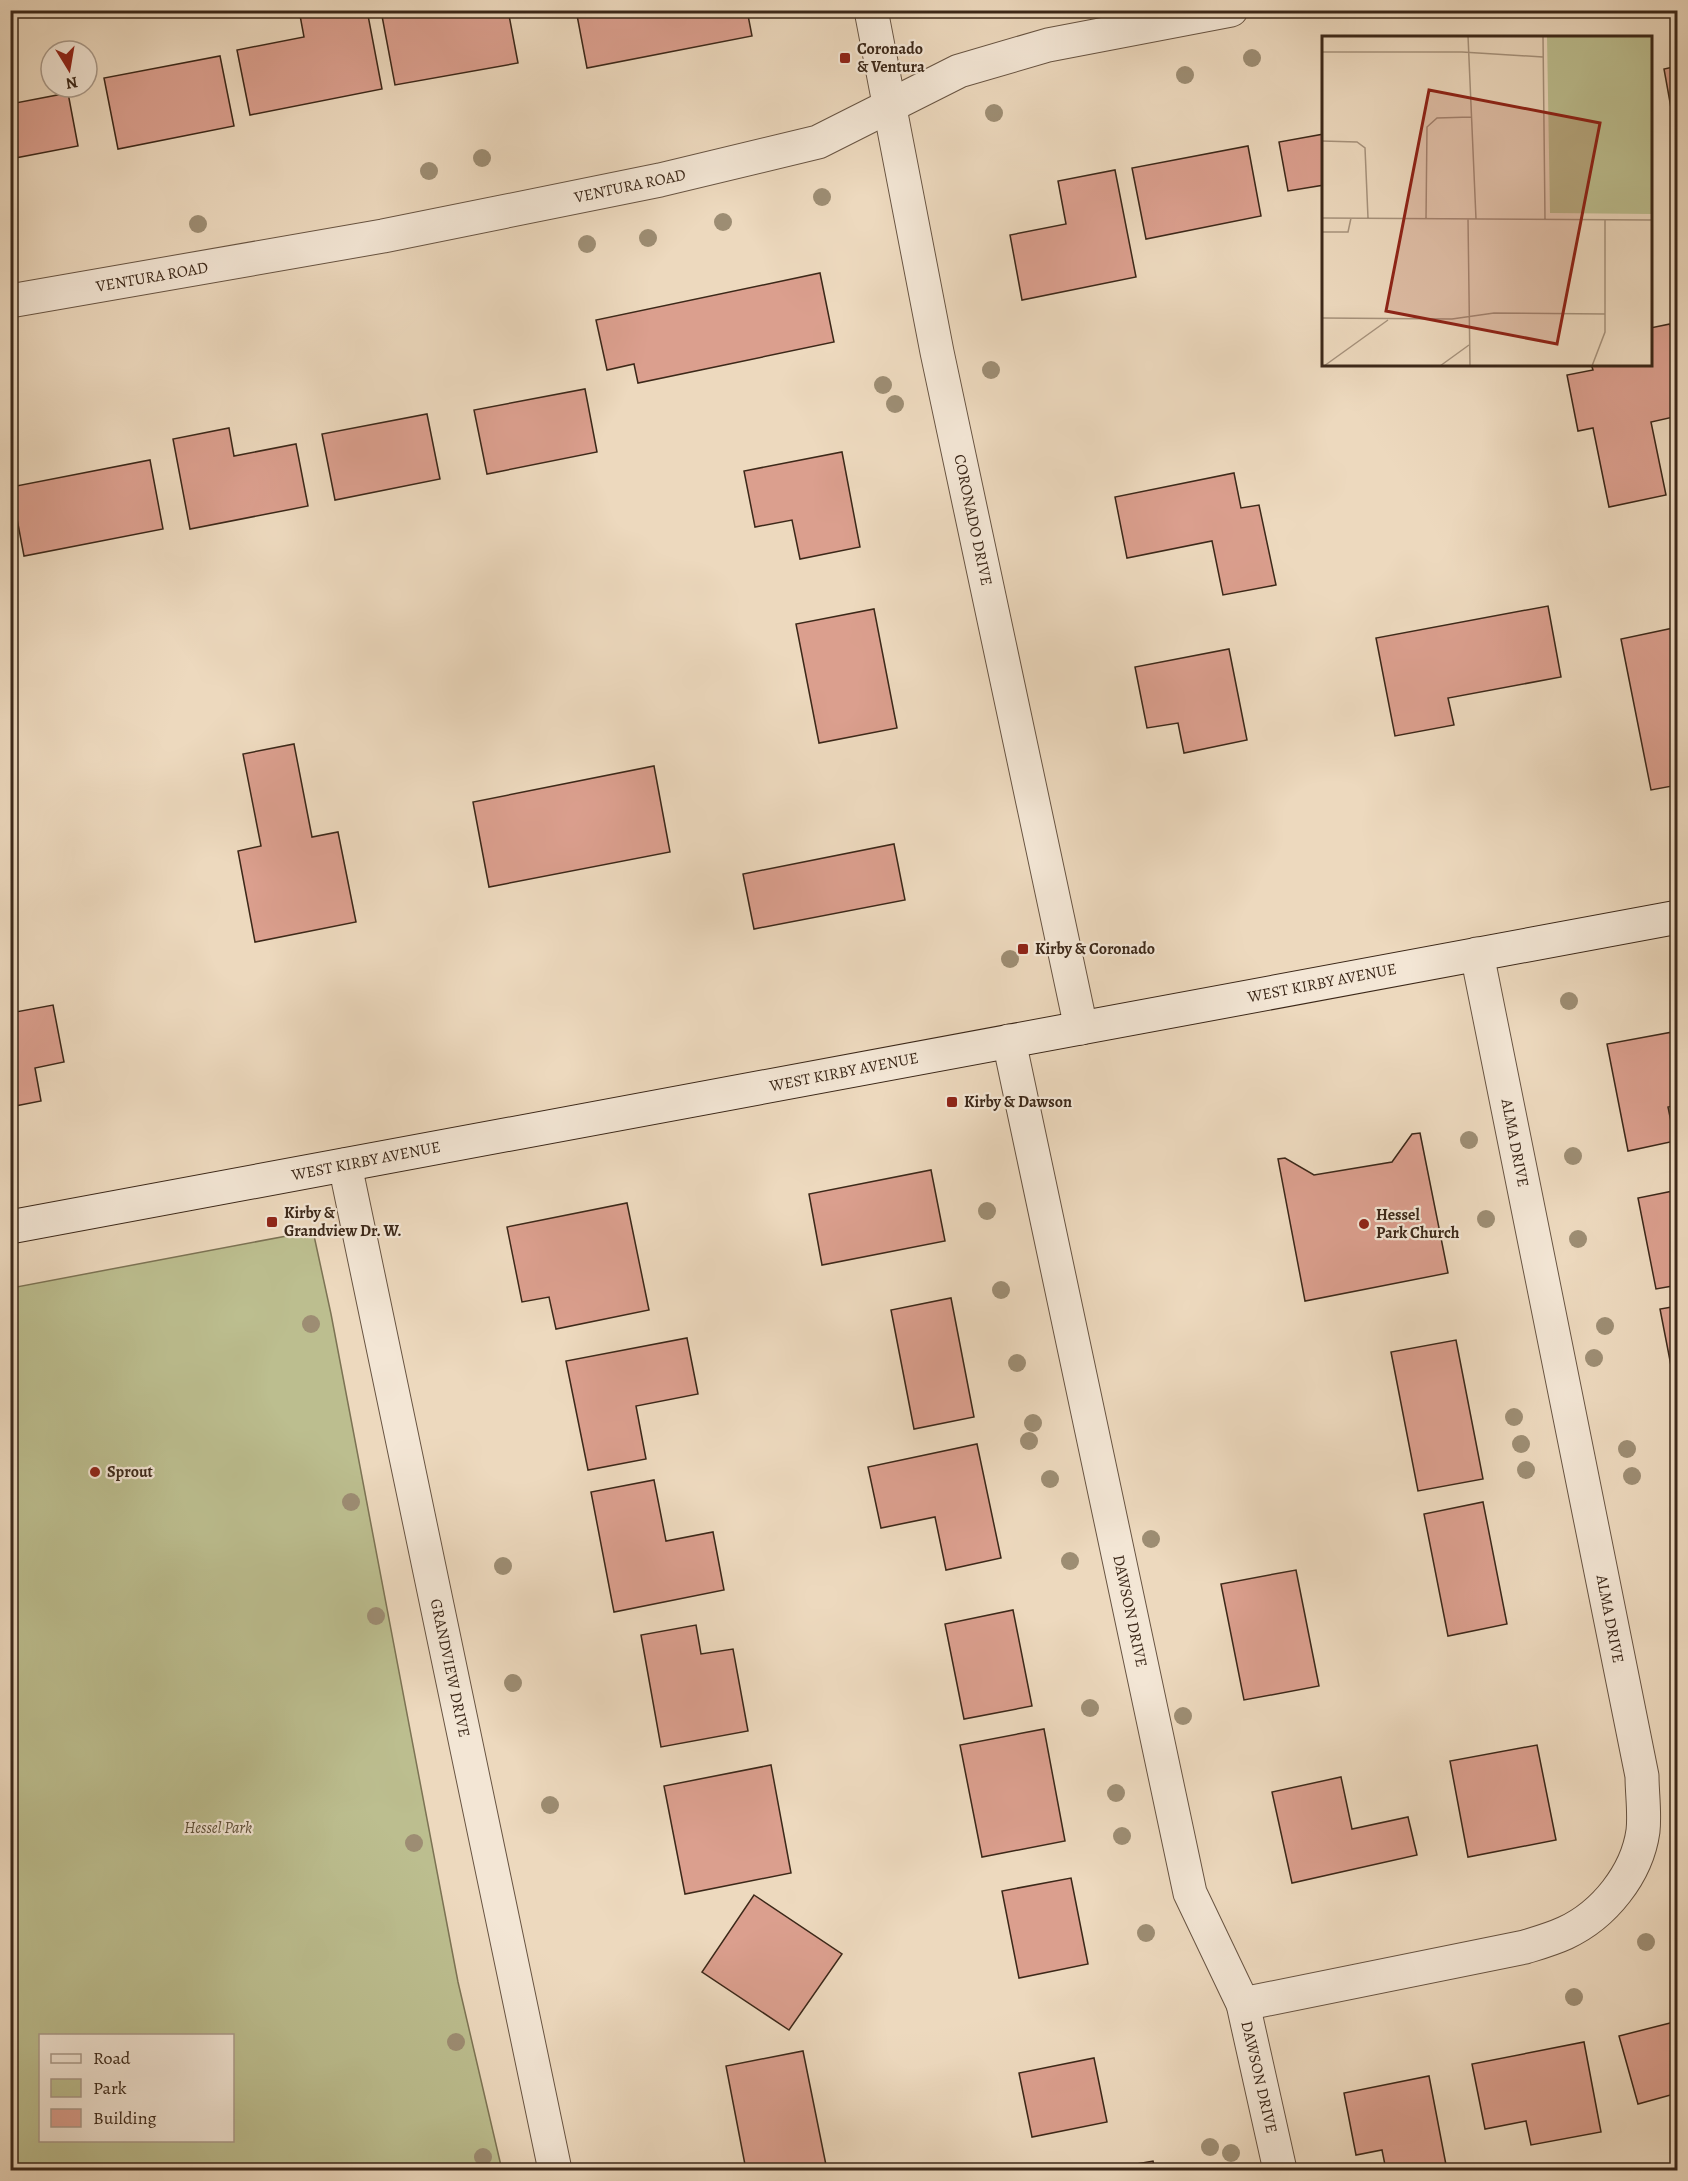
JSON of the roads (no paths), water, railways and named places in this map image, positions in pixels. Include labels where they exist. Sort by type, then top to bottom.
[{"type":"street","name":"CORONADO DRIVE","points":[[871,10],[939,363],[1081,1028]]},
{"type":"street","name":"VENTURA ROAD","points":[[10,301],[383,236],[660,180],[818,142],[959,71],[1048,45],[1231,10]]},
{"type":"street","name":"WEST KIRBY AVENUE","points":[[10,1227],[1677,917]]},
{"type":"street","name":"ALMA DRIVE","points":[[1243,2004],[1526,1947],[1566,1933],[1593,1915],[1620,1888],[1636,1855],[1643,1830],[1642,1776],[1477,954]]},
{"type":"street","name":"DAWSON DRIVE","points":[[1009,1041],[1190,1893],[1243,2004],[1280,2170]]},
{"type":"street","name":"GRANDVIEW DRIVE","points":[[345,1165],[555,2170]]},
{"type":"place","name":"Coronado & Ventura","points":[[845,58]]},
{"type":"place","name":"Kirby & Coronado","points":[[1023,949]]},
{"type":"place","name":"Kirby & Dawson","points":[[952,1102]]},
{"type":"place","name":"Kirby & Grandview Dr. W.","points":[[272,1222]]},
{"type":"place","name":"Hessel Park Church","points":[[1364,1224]]},
{"type":"place","name":"Sprout","points":[[95,1472]]},
{"type":"park label","name":"Hessel Park","points":[[218,1828]]}]
